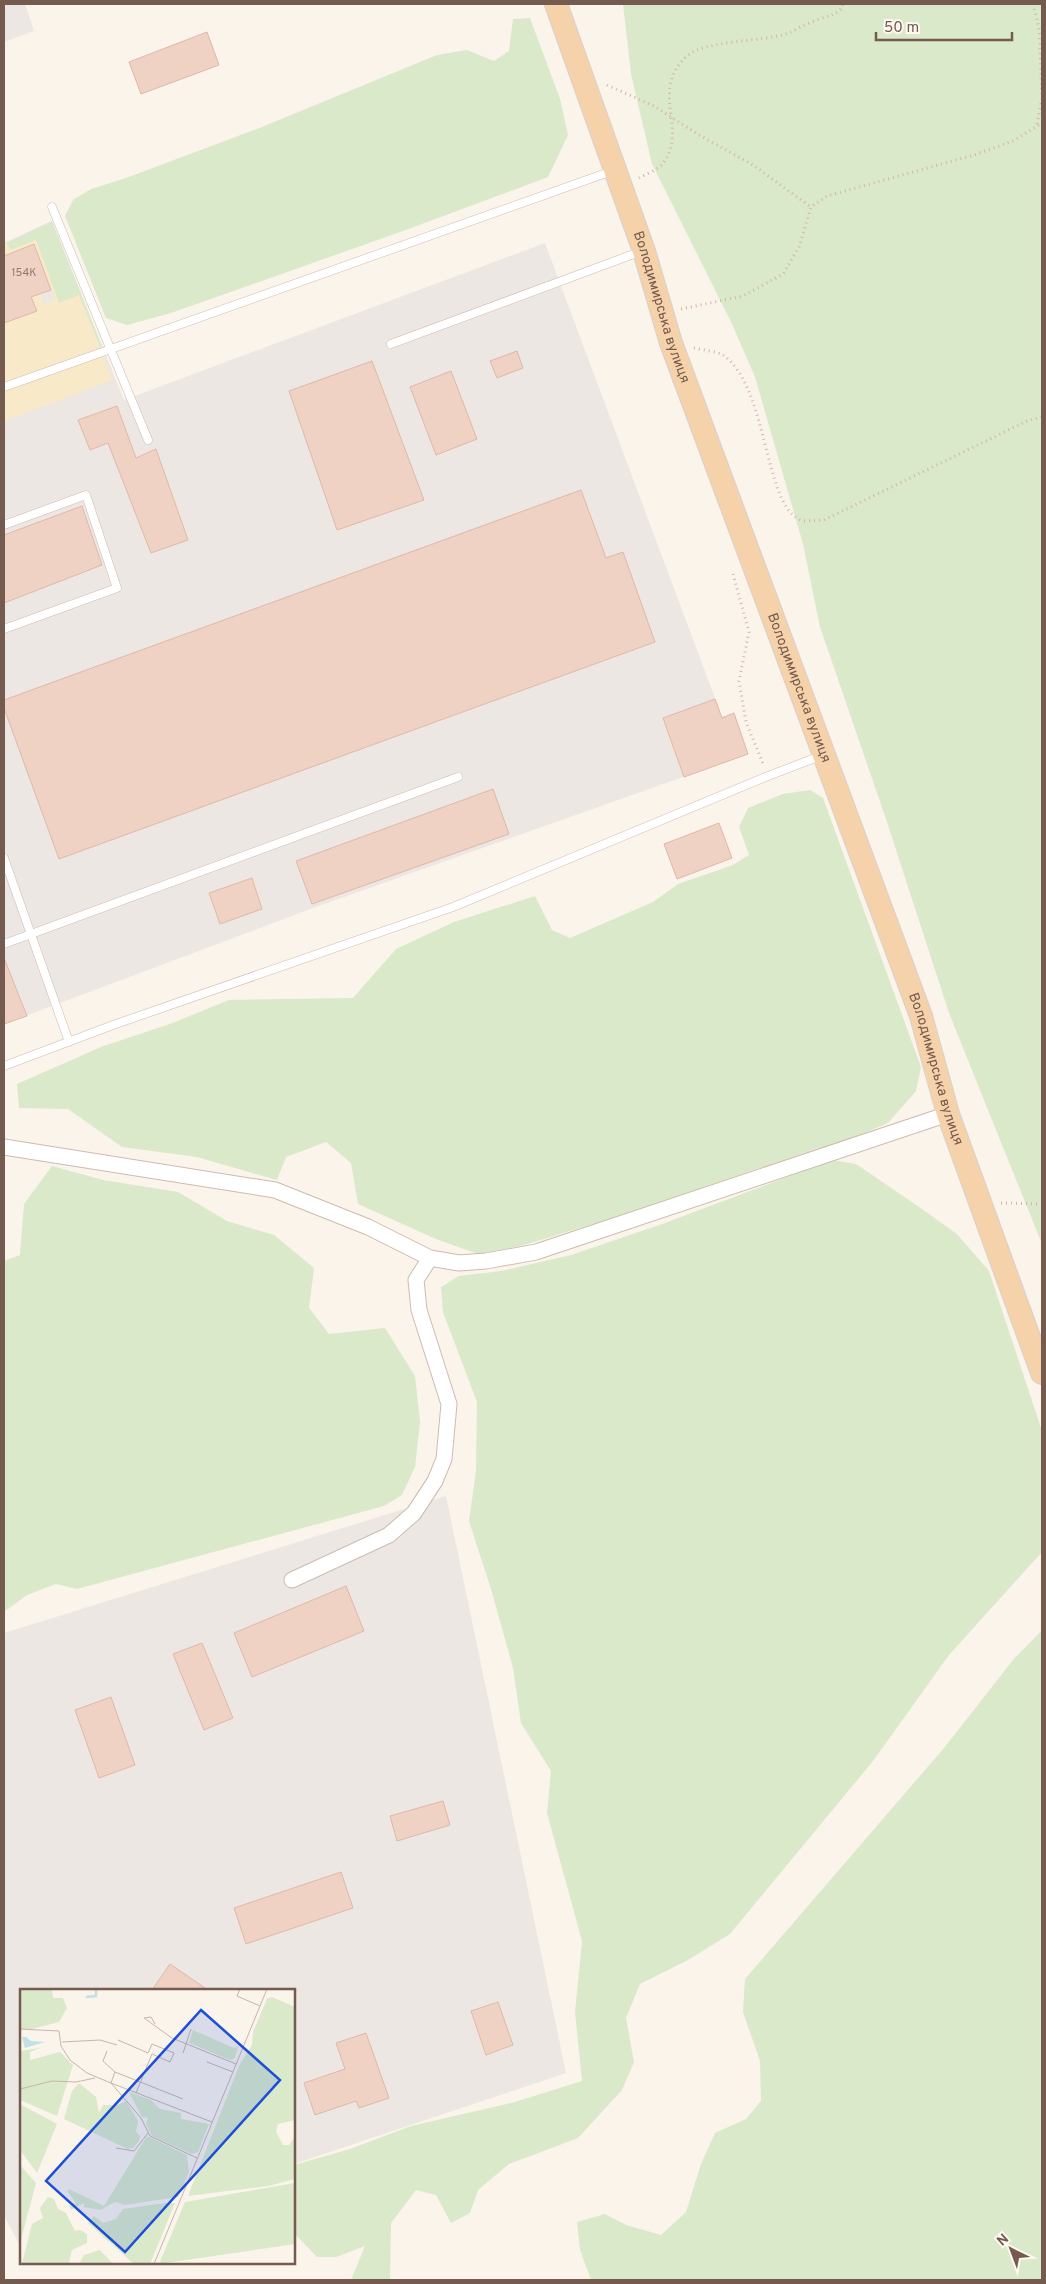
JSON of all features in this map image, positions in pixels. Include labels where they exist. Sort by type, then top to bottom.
[{"type":"main road","name":"Володимирська вулиця","points":[[556,4],[644,251],[671,343],[921,1016],[948,1114],[1042,1373]]},
{"type":"street","points":[[4,1147],[275,1190],[368,1227],[430,1258],[459,1263],[486,1261],[536,1252],[948,1114]]},
{"type":"street","points":[[292,1580],[389,1535],[414,1513],[435,1481],[444,1459],[449,1404],[419,1310],[416,1280],[430,1258]]},
{"type":"lane","points":[[4,387],[596,178],[616,176]]},
{"type":"lane","points":[[52,207],[148,440]]},
{"type":"lane","points":[[391,344],[644,251]]},
{"type":"lane","points":[[4,525],[86,496],[117,588],[4,629]]},
{"type":"lane","points":[[4,1066],[453,907],[825,754]]},
{"type":"lane","points":[[4,944],[458,777]]},
{"type":"lane","points":[[4,858],[69,1042]]},
{"type":"path","points":[[616,176],[639,178],[664,164],[671,148],[673,120],[668,92],[670,80],[676,69],[688,55],[704,46],[732,44],[786,34],[803,25],[837,13],[843,7],[842,4]]},
{"type":"path","points":[[1033,4],[1039,28],[1042,97],[1037,124]]},
{"type":"path","points":[[582,78],[604,84],[654,106],[673,120],[753,166],[811,207]]},
{"type":"path","points":[[663,313],[743,296],[783,274],[799,247],[811,207],[827,196],[974,155],[1013,140],[1037,124],[1042,123]]},
{"type":"path","points":[[671,343],[722,354],[742,374],[756,408],[785,506],[801,520],[824,520],[1027,421],[1042,417]]},
{"type":"path","points":[[731,568],[749,632],[739,681],[746,722],[768,776]]},
{"type":"path","points":[[980,1202],[1042,1204]]},
{"type":"shaded area","points":[[4,4],[25,4],[34,31],[4,42]]},
{"type":"shaded area","points":[[52,221],[124,400],[545,243],[722,717],[734,713],[748,754],[313,908],[4,1024],[4,243]]},
{"type":"shaded area","points":[[446,1496],[566,2073],[295,2164],[295,1989],[20,1989],[20,2245],[4,2216],[4,1633]]},
{"type":"green space","points":[[623,4],[1042,4],[1042,1244],[949,1013],[886,819],[820,627],[803,544],[755,377],[732,324],[652,164],[631,74]]},
{"type":"green space","points":[[530,18],[560,99],[568,135],[548,177],[403,231],[171,313],[127,325],[106,318],[65,216],[73,200],[91,189],[126,178],[257,129],[437,55],[467,50],[494,61],[509,51],[513,19]]},
{"type":"green space","points":[[52,221],[102,347],[100,348],[79,296],[59,303],[36,241],[10,250],[7,243],[4,244]]},
{"type":"green space","points":[[810,790],[823,798],[921,1067],[916,1091],[888,1123],[833,1146],[818,1148],[616,1217],[524,1245],[478,1254],[436,1239],[358,1204],[351,1163],[326,1142],[286,1157],[277,1180],[197,1157],[122,1147],[68,1109],[19,1108],[17,1084],[101,1047],[170,1024],[229,1000],[353,998],[396,949],[454,922],[535,896],[552,930],[570,938],[653,902],[678,884],[733,865],[749,855],[739,827],[748,808],[783,794]]},
{"type":"green space","points":[[832,1160],[856,1164],[957,1234],[989,1271],[1042,1431],[1042,1552],[949,1655],[873,1761],[730,1934],[688,1960],[640,1984],[626,2018],[634,2062],[622,2090],[578,2138],[509,2164],[478,2190],[470,2213],[451,2223],[436,2195],[416,2190],[391,2223],[390,2280],[351,2280],[365,2246],[336,2257],[317,2257],[295,2234],[295,2165],[350,2149],[411,2126],[515,2102],[582,2081],[575,2012],[582,1941],[547,1813],[551,1771],[521,1723],[513,1668],[491,1589],[469,1521],[476,1471],[477,1402],[443,1312],[441,1287],[459,1276],[501,1271],[571,1255],[665,1223]]},
{"type":"green space","points":[[52,1166],[103,1180],[178,1192],[227,1221],[274,1235],[314,1268],[309,1308],[329,1334],[385,1328],[415,1376],[420,1422],[415,1467],[402,1495],[384,1506],[77,1589],[56,1584],[27,1595],[4,1612],[4,1261],[20,1255],[24,1204]]},
{"type":"green space","points":[[1042,1630],[1042,2280],[591,2280],[580,2250],[577,2222],[605,2214],[626,2225],[661,2235],[686,2212],[701,2164],[715,2133],[746,2119],[761,2101],[760,2061],[743,2012],[745,1979],[944,1748],[1013,1660]]},
{"type":"sand","points":[[36,240],[59,303],[79,295],[100,347],[103,346],[105,352],[102,354],[112,380],[4,421],[4,323],[36,311],[32,298],[40,294],[44,304],[55,300],[34,244],[4,256],[4,245],[8,243],[10,250]]},
{"type":"building","points":[[207,32],[219,65],[141,94],[129,62]]},
{"type":"building","points":[[34,244],[51,290],[31,297],[37,311],[4,323],[4,256]]},
{"type":"building","points":[[517,351],[523,368],[497,378],[490,361]]},
{"type":"building","points":[[372,361],[424,500],[337,530],[289,391]]},
{"type":"building","points":[[451,371],[477,439],[436,455],[410,387]]},
{"type":"building","points":[[117,406],[136,458],[156,449],[188,540],[151,553],[108,443],[90,450],[78,420]]},
{"type":"building","points":[[581,490],[606,558],[623,552],[655,642],[59,859],[4,708],[4,700]]},
{"type":"building","points":[[82,506],[102,565],[4,603],[4,535]]},
{"type":"building","points":[[715,699],[722,718],[734,713],[748,754],[684,777],[663,718]]},
{"type":"building","points":[[493,789],[509,834],[312,904],[296,861]]},
{"type":"building","points":[[719,823],[732,858],[677,879],[664,844]]},
{"type":"building","points":[[252,878],[262,909],[220,924],[209,893]]},
{"type":"building","points":[[4,958],[27,1016],[4,1024]]},
{"type":"building","points":[[346,1586],[364,1631],[252,1677],[234,1633]]},
{"type":"building","points":[[202,1643],[233,1718],[204,1730],[173,1654]]},
{"type":"building","points":[[111,1697],[135,1765],[99,1778],[75,1710]]},
{"type":"building","points":[[443,1801],[450,1825],[397,1841],[390,1816]]},
{"type":"building","points":[[341,1872],[353,1908],[246,1944],[234,1908]]},
{"type":"building","points":[[170,1964],[207,1989],[153,1989]]},
{"type":"building","points":[[498,2002],[513,2045],[486,2055],[471,2011]]},
{"type":"building","points":[[366,2033],[389,2098],[359,2108],[356,2101],[315,2115],[304,2083],[345,2069],[336,2043]]}]
